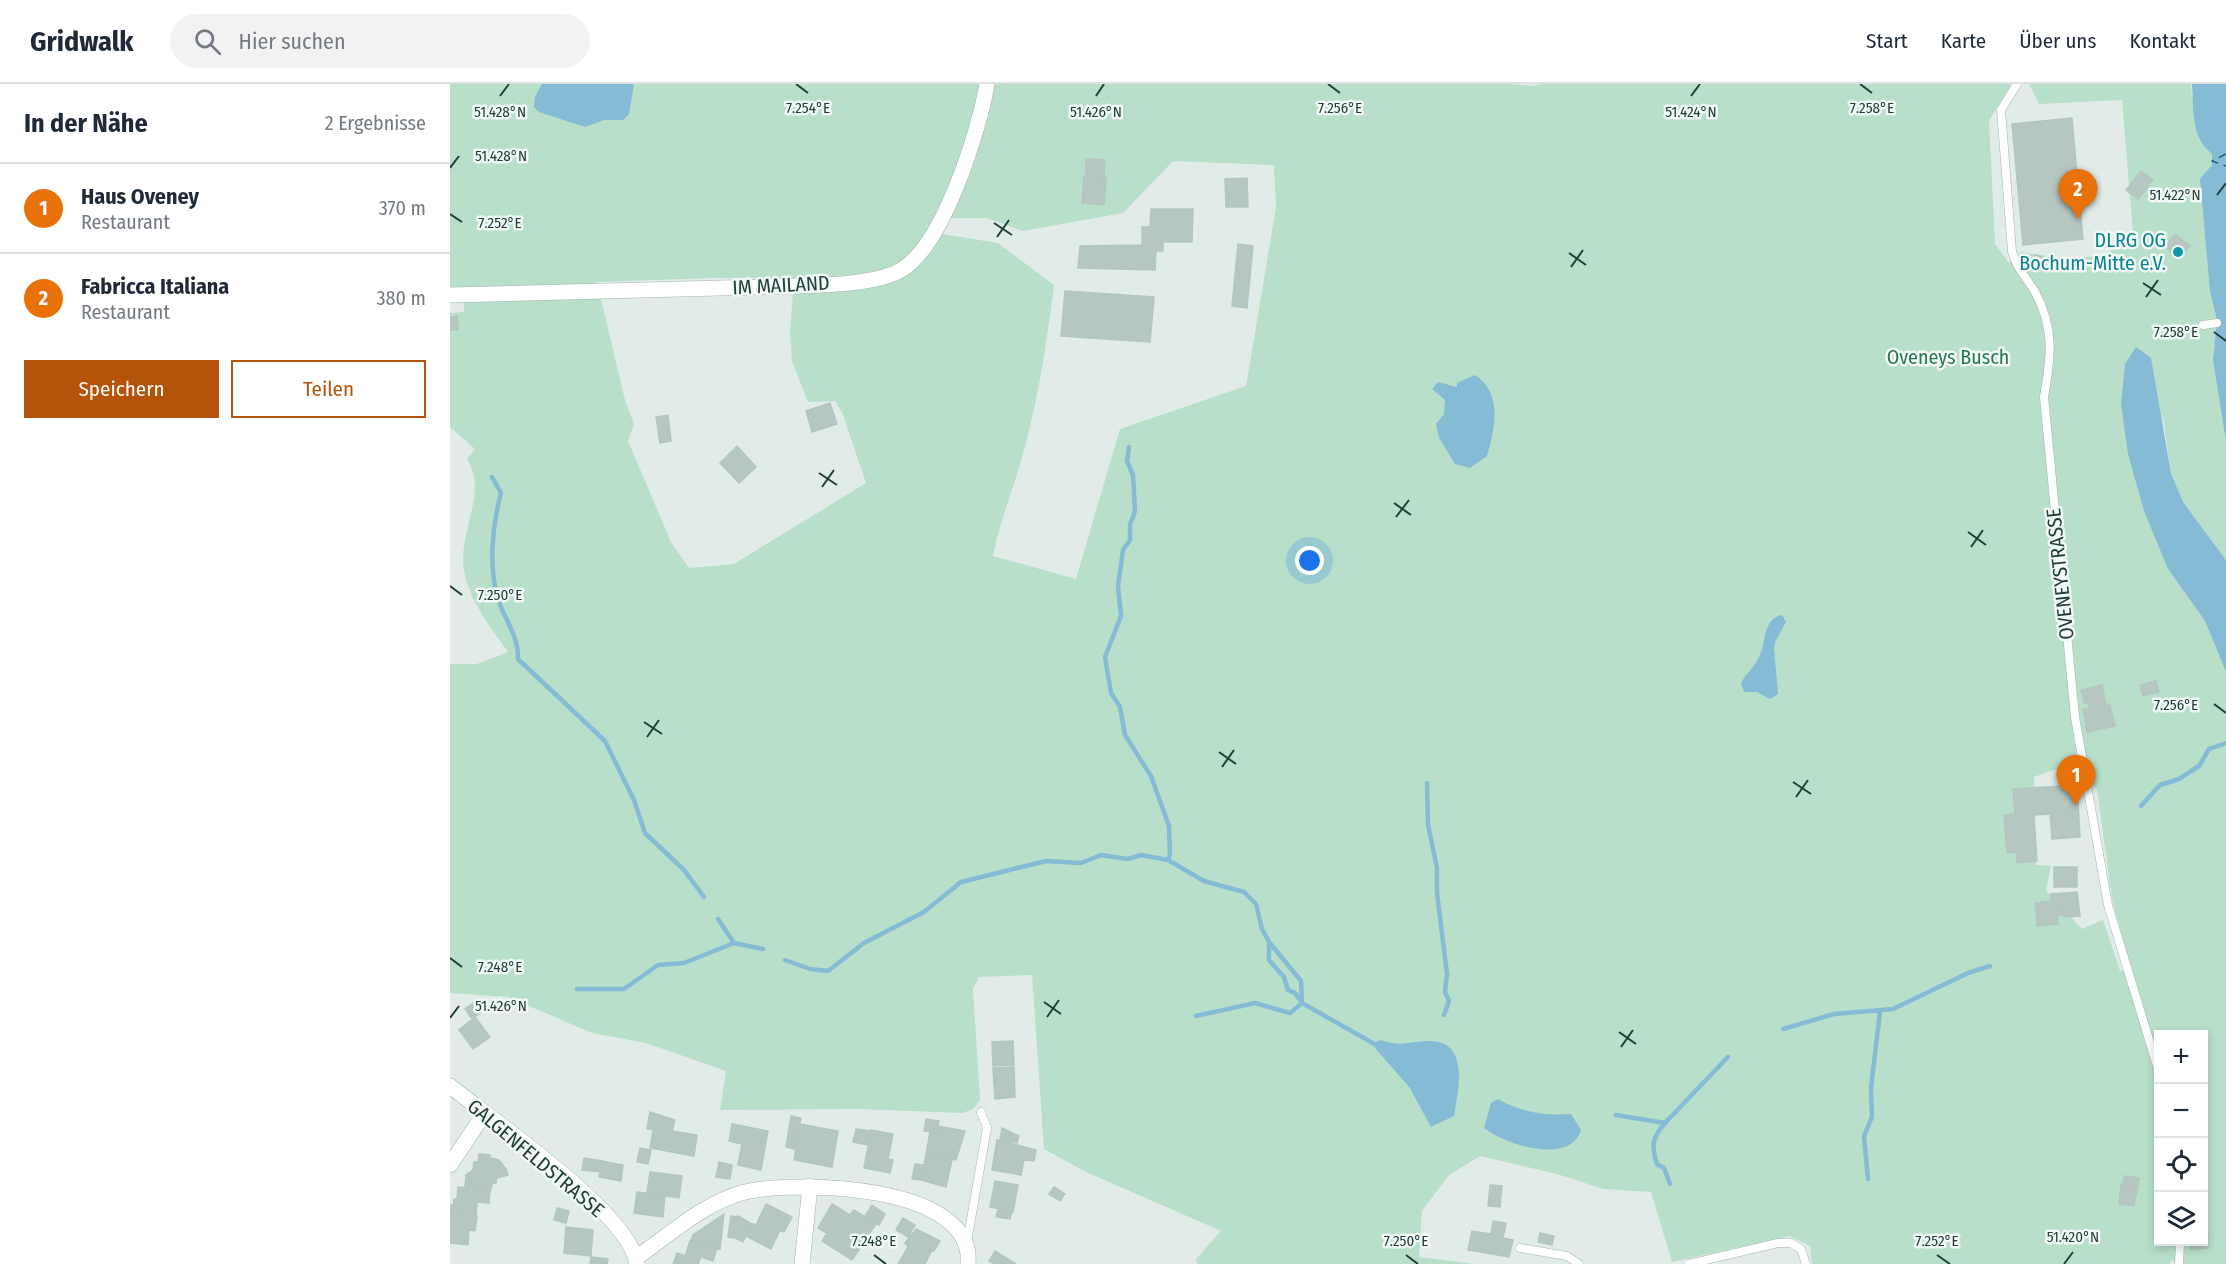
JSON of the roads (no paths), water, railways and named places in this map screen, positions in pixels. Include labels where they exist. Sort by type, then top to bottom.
[{"type":"street","name":"IM MAILAND","points":[[450,295],[784,286],[877,280],[902,269],[921,253],[937,231],[973,139],[987,84]]},
{"type":"street","name":"GALGENFELDSTRASSE","points":[[450,1086],[562,1175],[603,1212],[621,1233],[636,1261]]},
{"type":"street","points":[[450,1165],[484,1114]]},
{"type":"street","points":[[636,1261],[701,1213],[743,1193],[782,1186],[810,1186],[855,1191],[912,1202],[940,1213],[954,1226],[966,1243],[968,1264]]},
{"type":"street","points":[[801,1264],[810,1186]]},
{"type":"lane","name":"OVENEYSTRASSE","points":[[2017,84],[2001,110],[2012,251],[2016,264],[2036,295],[2051,344],[2044,397],[2075,717],[2108,905],[2154,1056]]},
{"type":"lane","points":[[2202,325],[2217,323]]},
{"type":"lane","points":[[966,1243],[987,1128],[981,1112]]},
{"type":"lane","points":[[1689,1264],[1778,1243],[1791,1243],[1800,1248],[1806,1264]]},
{"type":"lane","points":[[2179,1264],[2180,1246]]},
{"type":"lane","points":[[1520,1248],[1567,1256],[1579,1264]]},
{"type":"water","points":[[542,84],[634,84],[629,114],[623,120],[604,120],[585,127],[539,112],[534,107],[535,97]]},
{"type":"water","points":[[2192,84],[2226,84],[2226,442],[2213,360],[2217,320],[2210,291],[2200,179],[2212,165],[2212,154],[2200,139],[2194,122]]},
{"type":"water","points":[[2136,347],[2151,358],[2171,473],[2183,502],[2226,560],[2226,672],[2205,621],[2168,569],[2144,511],[2128,454],[2121,404],[2125,364]]},
{"type":"water","points":[[1475,375],[1490,391],[1494,423],[1487,456],[1470,468],[1455,464],[1439,438],[1436,424],[1444,414],[1445,400],[1432,389],[1438,382],[1457,387],[1457,383]]},
{"type":"water","points":[[1782,615],[1786,622],[1774,648],[1778,694],[1770,699],[1757,692],[1744,692],[1741,683],[1758,659],[1768,626],[1776,617]]},
{"type":"water","points":[[1381,1040],[1399,1044],[1427,1041],[1441,1043],[1450,1048],[1456,1057],[1459,1080],[1454,1116],[1431,1127],[1410,1088],[1375,1048],[1374,1043]]},
{"type":"water","points":[[1498,1099],[1533,1112],[1571,1114],[1581,1130],[1574,1141],[1564,1147],[1551,1149],[1521,1145],[1506,1140],[1484,1128],[1491,1103]]},
{"type":"waterway","points":[[1129,447],[1127,461],[1133,475],[1135,511],[1130,525],[1130,540],[1123,550],[1118,586],[1121,616],[1105,657],[1111,693],[1120,707],[1125,735],[1151,776],[1169,826],[1170,854],[1168,860]]},
{"type":"waterway","points":[[492,477],[501,493],[492,548],[493,576],[499,602],[516,644],[518,659],[605,741],[634,800],[645,833],[684,870],[704,897]]},
{"type":"waterway","points":[[2141,806],[2160,785],[2179,779],[2199,766],[2209,749],[2226,743]]},
{"type":"waterway","points":[[1427,783],[1428,825],[1437,868],[1437,893],[1447,974],[1445,992],[1449,1001],[1444,1015]]},
{"type":"waterway","points":[[785,960],[810,969],[828,971],[864,943],[924,912],[961,882],[1046,861],[1081,863],[1101,855],[1128,859],[1141,855],[1168,860],[1204,881],[1244,892],[1256,904],[1262,929],[1269,942],[1301,981],[1302,1003],[1378,1046]]},
{"type":"waterway","points":[[718,919],[734,943]]},
{"type":"waterway","points":[[1196,1016],[1255,1003],[1290,1013],[1302,1003],[1295,993],[1288,990],[1284,977],[1269,960],[1269,942]]},
{"type":"waterway","points":[[734,943],[763,949]]},
{"type":"waterway","points":[[577,989],[624,989],[658,965],[684,963],[734,943]]},
{"type":"waterway","points":[[1783,1029],[1834,1014],[1893,1009],[1968,973],[1990,966]]},
{"type":"waterway","points":[[1868,1179],[1864,1136],[1872,1117],[1871,1088],[1880,1012]]},
{"type":"waterway","points":[[1616,1115],[1665,1123],[1728,1057]]},
{"type":"waterway","points":[[1665,1123],[1657,1133],[1653,1147],[1657,1164],[1664,1168],[1670,1184]]},
{"type":"place","name":"Fabricca Italiana","points":[[2078,219]]},
{"type":"place","name":"DLRG OG Bochum-Mitte e.V.","points":[[2178,252]]},
{"type":"place","name":"Haus Oveney","points":[[2076,805]]},
{"type":"park label","name":"Oveneys Busch","points":[[1948,357]]}]
